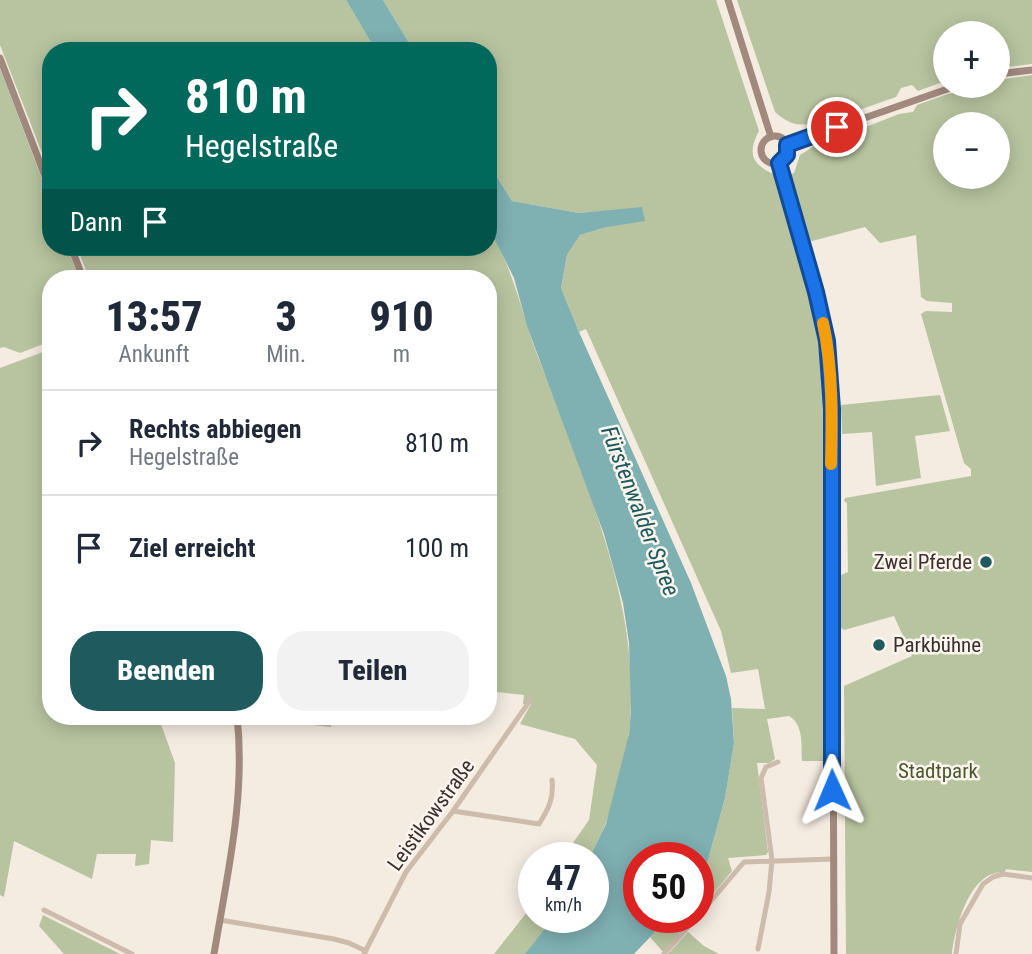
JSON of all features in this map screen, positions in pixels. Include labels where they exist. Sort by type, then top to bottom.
[{"type":"main road","points":[[728,0],[771,137]]},
{"type":"main road","points":[[0,58],[42,168]]},
{"type":"main road","points":[[1010,73],[1032,70]]},
{"type":"main road","points":[[787,145],[933,94]]},
{"type":"main road","points":[[771,137],[779,137],[787,145],[787,155],[779,163],[768,162],[762,156],[761,146],[771,137]]},
{"type":"main road","points":[[779,163],[816,292],[827,341],[832,409],[834,954]]},
{"type":"main road","points":[[214,954],[229,873],[238,797],[240,757],[238,725]]},
{"type":"street","name":"Leistikowstraße","points":[[365,952],[406,872],[453,811],[531,699]]},
{"type":"street","points":[[758,949],[772,860],[761,778],[766,767],[778,762]]},
{"type":"street","points":[[453,811],[539,824],[551,804],[552,780]]},
{"type":"street","points":[[714,897],[744,862],[833,859]]},
{"type":"street","points":[[956,954],[960,924],[983,884],[1003,874],[1032,878]]},
{"type":"street","points":[[44,910],[132,954]]},
{"type":"street","points":[[220,920],[334,939],[349,943],[365,952]]},
{"type":"street","points":[[664,954],[683,933]]},
{"type":"green space","points":[[0,0],[346,0],[371,42],[42,42],[42,153],[0,45]]},
{"type":"green space","points":[[383,0],[716,0],[759,131],[753,154],[758,165],[779,176],[812,290],[823,342],[826,405],[825,761],[802,761],[799,730],[789,716],[767,719],[775,759],[769,763],[757,763],[768,852],[766,855],[728,858],[732,871],[714,893],[713,842],[725,798],[734,743],[732,708],[765,709],[758,669],[731,673],[721,631],[586,329],[579,332],[561,288],[567,255],[580,235],[607,227],[605,211],[579,213],[512,201],[497,177],[497,42],[409,42]]},
{"type":"green space","points":[[737,0],[1032,0],[1032,64],[1010,67],[1010,21],[933,21],[933,85],[918,91],[912,85],[901,88],[896,97],[826,121],[822,111],[817,113],[813,123],[802,125],[788,121],[775,112]]},
{"type":"green space","points":[[0,68],[42,179],[42,256],[70,256],[76,270],[42,270],[42,344],[20,353],[0,348]]},
{"type":"green space","name":"Stadtpark","points":[[1032,75],[1032,872],[1006,869],[1005,872],[982,880],[966,902],[952,954],[846,954],[844,686],[912,656],[894,616],[844,630],[841,628],[841,575],[848,572],[847,503],[844,501],[845,498],[971,476],[971,469],[964,463],[921,314],[926,311],[952,312],[952,303],[927,301],[921,297],[916,235],[880,243],[865,227],[812,241],[806,240],[788,175],[794,173],[800,155],[819,143],[899,114],[913,112],[917,105],[938,98],[1010,98],[1010,78]]},
{"type":"green space","points":[[497,243],[593,502],[611,560],[624,619],[631,677],[629,736],[616,796],[596,842],[574,842],[589,820],[597,765],[575,739],[520,724],[531,704],[523,704],[524,695],[497,692],[497,270],[86,270],[80,256],[497,256]]},
{"type":"green space","points":[[42,352],[42,725],[161,725],[175,763],[173,842],[151,840],[149,864],[135,866],[136,854],[97,854],[92,879],[14,841],[4,897],[0,895],[0,368]]},
{"type":"green space","points":[[940,395],[950,431],[915,436],[921,478],[876,486],[872,432],[842,434],[841,405]]},
{"type":"green space","points":[[43,915],[120,954],[64,954],[39,926]]},
{"type":"green space","points":[[518,923],[518,933],[542,933],[525,954],[494,954]]},
{"type":"green space","points":[[654,933],[680,933],[663,952],[650,937]]},
{"type":"green space","points":[[689,933],[719,954],[668,954]]},
{"type":"water","points":[[346,0],[383,0],[409,42],[371,42]]},
{"type":"water","name":"Fürstenwalder Spree","points":[[497,177],[512,201],[579,213],[642,207],[645,221],[607,227],[580,235],[567,255],[561,288],[691,583],[726,676],[731,699],[734,743],[725,798],[713,842],[623,842],[623,933],[654,933],[634,954],[525,954],[541,933],[609,933],[609,842],[597,842],[606,824],[629,734],[631,710],[629,643],[623,603],[604,534],[527,326],[514,278],[497,244]]},
{"type":"slow traffic","points":[[823,323],[827,341],[832,409],[831,464]]},
{"type":"place","name":"Zwei Pferde","points":[[986,562]]},
{"type":"place","name":"Parkbühne","points":[[879,645]]},
{"type":"route","points":[[832,790],[832,409],[827,341],[816,292],[779,163],[787,155],[787,145],[837,127]]}]
